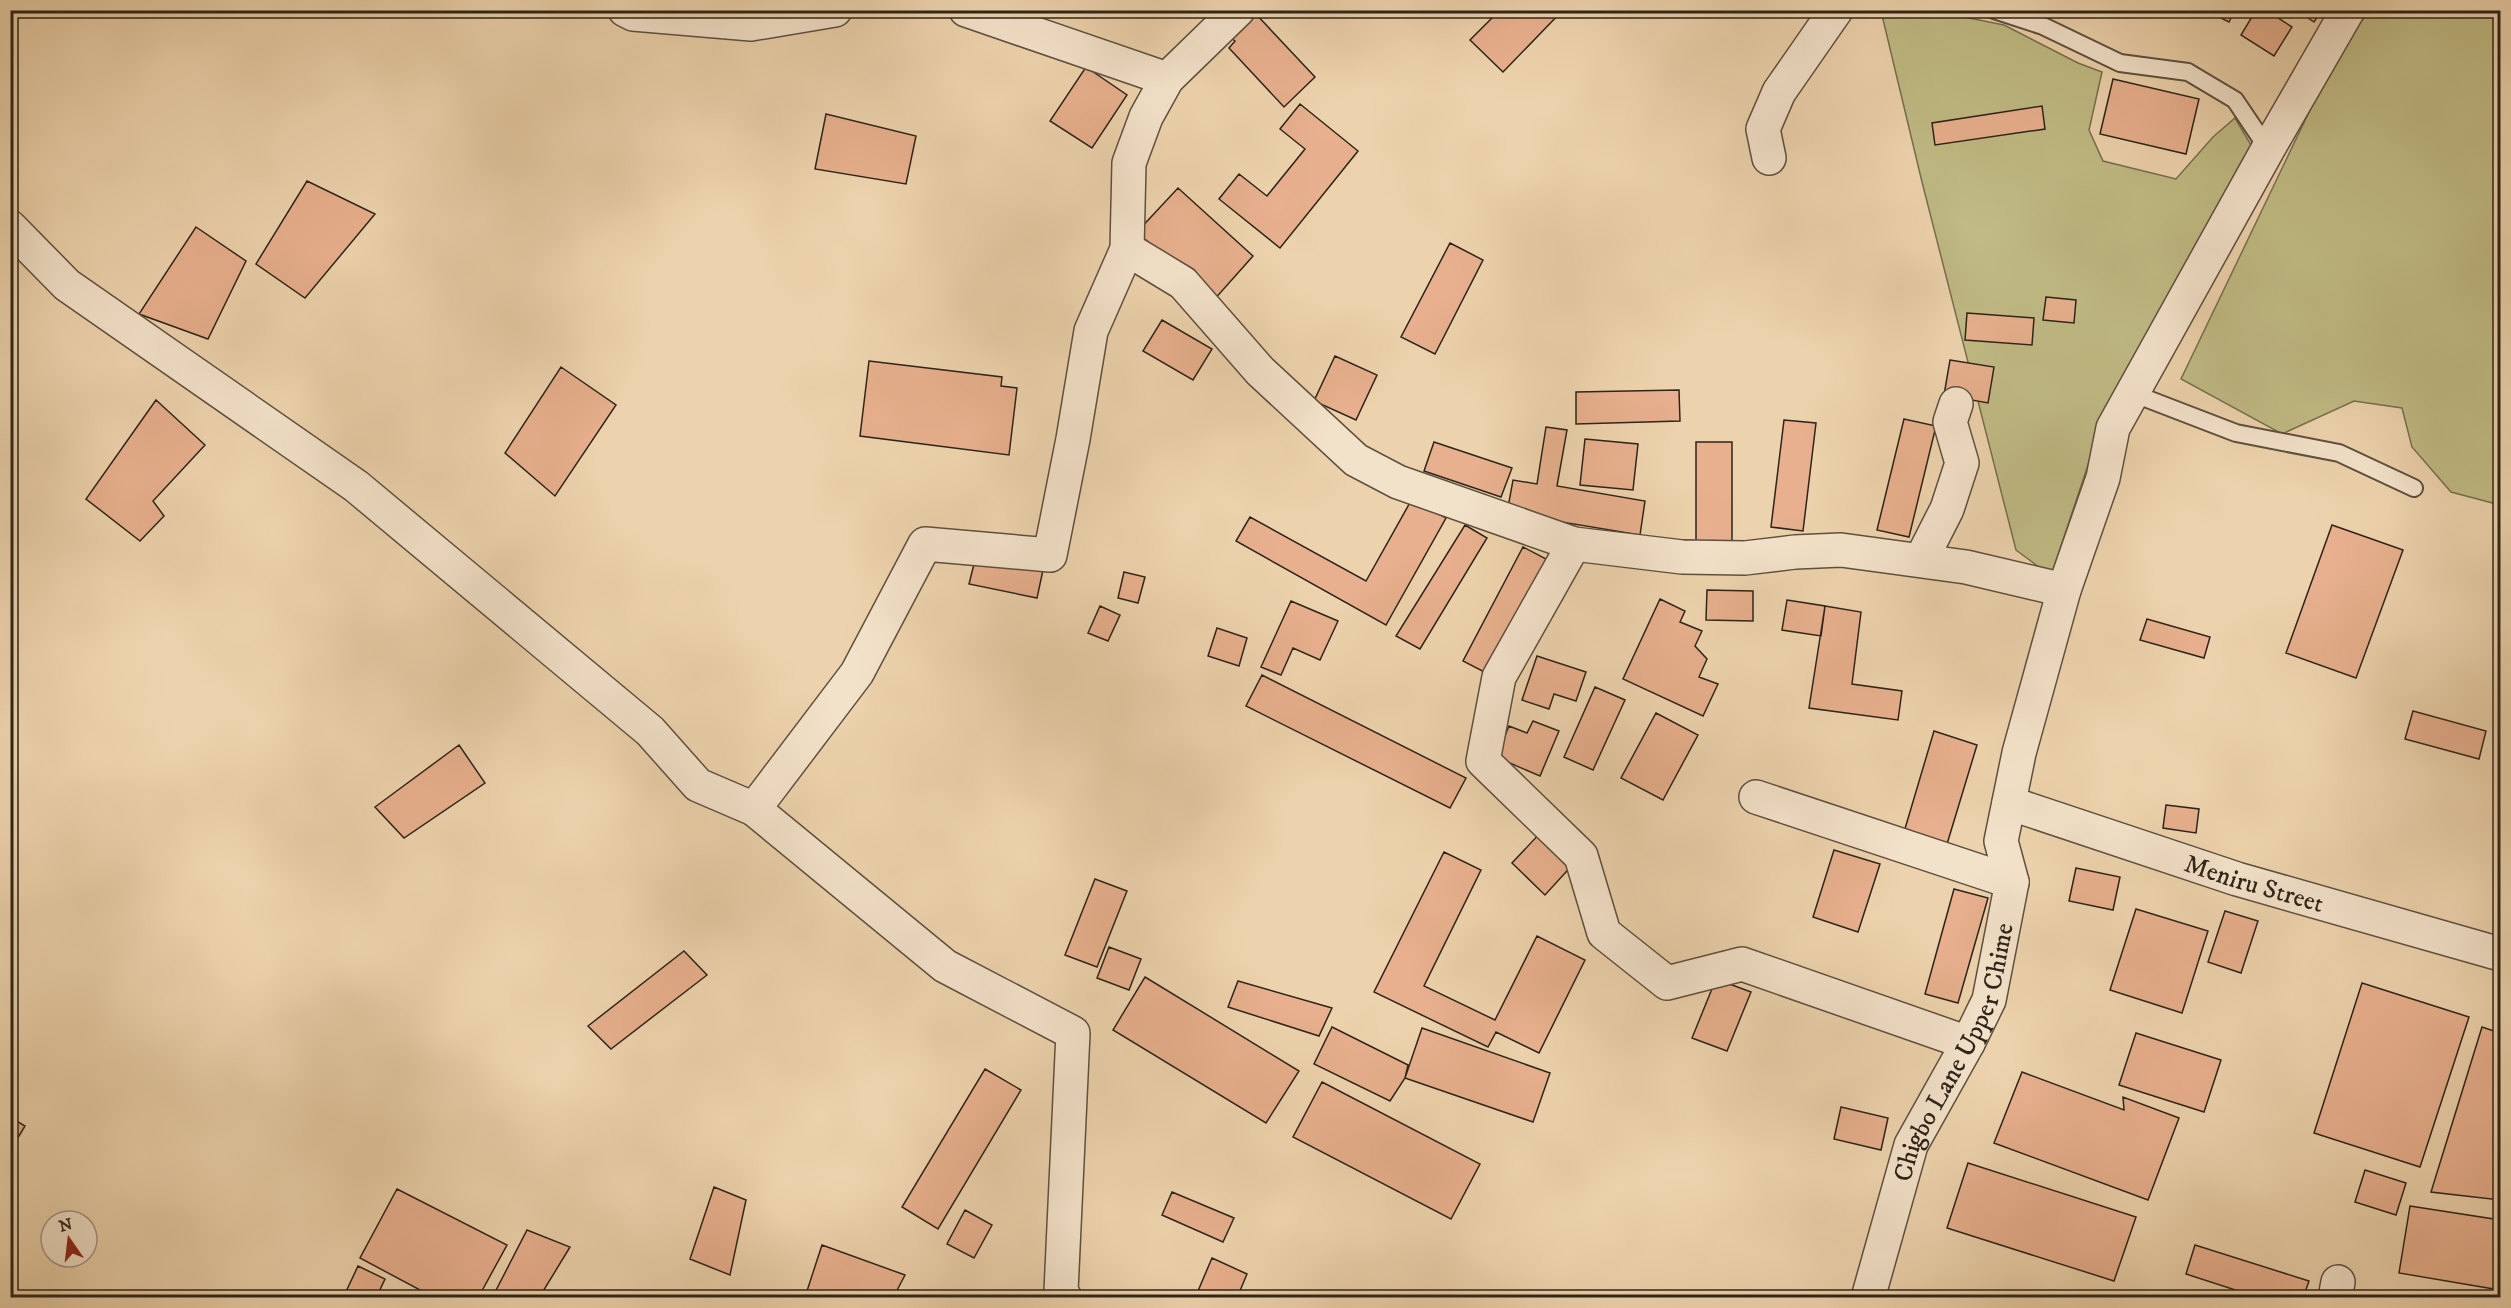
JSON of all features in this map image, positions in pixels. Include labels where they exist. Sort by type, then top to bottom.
[{"type":"street","points":[[625,10],[633,14],[751,24],[817,12]]},
{"type":"street","points":[[966,10],[1167,79]]},
{"type":"street","points":[[754,809],[857,673],[925,544],[1050,555],[1091,331],[1127,249],[1129,164],[1146,117],[1167,79],[1238,10]]},
{"type":"street","points":[[1769,158],[1763,129],[1779,92],[1836,10]]},
{"type":"street","name":"Chigbo Lane Upper Chime","points":[[1868,1298],[1911,1145],[1968,1043],[1989,1000],[2012,882],[2001,841],[2019,753],[2064,590],[2103,478],[2114,428],[2268,149],[2348,10]]},
{"type":"street","points":[[10,227],[67,285],[356,486],[650,731],[698,785],[754,809],[945,966],[1073,1033],[1061,1291],[1065,1298]]},
{"type":"street","points":[[1127,249],[1183,283],[1260,371],[1356,460],[1398,482],[1574,544],[1682,557],[1744,558],[1841,550],[1966,567],[2064,590]]},
{"type":"street","points":[[1921,560],[1947,509],[1962,463],[1950,422],[1956,404]]},
{"type":"street","points":[[1574,544],[1499,676],[1483,761],[1581,856],[1604,933],[1667,983],[1742,964],[1968,1043]]},
{"type":"street","points":[[1756,797],[2012,882]]},
{"type":"street","name":"Meniru Street","points":[[2009,803],[2237,879],[2500,954]]},
{"type":"lane","points":[[1995,10],[2043,26],[2120,63],[2188,72],[2235,100],[2268,149]]},
{"type":"lane","points":[[2132,393],[2235,433],[2339,453],[2414,488]]},
{"type":"shaded area","points":[[2493,10],[2500,14],[2500,505],[2451,492],[2412,447],[2402,408],[2354,401],[2282,434],[2181,379],[2345,37],[2371,11]]},
{"type":"shaded area","points":[[1881,11],[1934,11],[2004,25],[2078,63],[2102,72],[2089,130],[2103,161],[2176,179],[2213,137],[2235,118],[2254,150],[2103,420],[2051,576],[2016,550]]},
{"type":"building","points":[[1384,10],[1399,10],[1387,15]]},
{"type":"building","points":[[1500,10],[1563,10],[1503,72],[1470,40]]},
{"type":"building","points":[[2205,10],[2235,10],[2229,22]]},
{"type":"building","points":[[2256,10],[2266,10],[2292,27],[2274,56],[2241,35]]},
{"type":"building","points":[[2296,10],[2322,10],[2314,22]]},
{"type":"building","points":[[1254,12],[1315,77],[1284,107],[1229,48],[1235,41],[1229,36]]},
{"type":"building","points":[[1086,67],[1127,95],[1092,148],[1050,121]]},
{"type":"building","points":[[2113,79],[2199,99],[2186,154],[2100,134]]},
{"type":"building","points":[[1300,104],[1358,151],[1280,248],[1219,199],[1239,174],[1267,196],[1305,149],[1280,129]]},
{"type":"building","points":[[2042,106],[2045,129],[1935,145],[1932,123]]},
{"type":"building","points":[[826,114],[916,136],[906,184],[815,169]]},
{"type":"building","points":[[307,181],[375,214],[305,298],[256,264]]},
{"type":"building","points":[[1178,188],[1253,256],[1213,301],[1137,232]]},
{"type":"building","points":[[196,227],[246,261],[208,339],[139,314]]},
{"type":"building","points":[[1450,243],[1483,260],[1435,354],[1401,337]]},
{"type":"building","points":[[2046,297],[2076,300],[2074,323],[2043,320]]},
{"type":"building","points":[[1967,313],[2034,318],[2032,345],[1965,340]]},
{"type":"building","points":[[1162,320],[1212,349],[1193,380],[1143,351]]},
{"type":"building","points":[[1335,356],[1377,375],[1356,420],[1314,401]]},
{"type":"building","points":[[1950,360],[1994,367],[1988,403],[1944,395]]},
{"type":"building","points":[[869,361],[1002,377],[1001,386],[1017,388],[1009,455],[860,436]]},
{"type":"building","points":[[561,367],[616,405],[555,496],[505,453]]},
{"type":"building","points":[[1679,390],[1680,421],[1576,424],[1576,392]]},
{"type":"building","points":[[156,400],[205,445],[153,501],[164,516],[140,541],[86,499]]},
{"type":"building","points":[[1904,419],[1936,426],[1909,537],[1877,530]]},
{"type":"building","points":[[1784,420],[1816,423],[1803,531],[1771,527]]},
{"type":"building","points":[[1546,427],[1567,430],[1557,486],[1645,501],[1640,535],[1507,513],[1513,480],[1537,484]]},
{"type":"building","points":[[1585,439],[1638,444],[1633,490],[1580,485]]},
{"type":"building","points":[[1434,442],[1512,468],[1501,497],[1424,471]]},
{"type":"building","points":[[1696,442],[1732,442],[1732,542],[1696,541]]},
{"type":"building","points":[[1412,499],[1446,518],[1386,625],[1236,541],[1250,517],[1366,581]]},
{"type":"building","points":[[1465,525],[1487,538],[1420,649],[1396,636]]},
{"type":"building","points":[[2332,525],[2403,550],[2356,678],[2286,653]]},
{"type":"building","points":[[1523,547],[1550,561],[1490,675],[1463,661]]},
{"type":"building","points":[[976,556],[1043,570],[1037,598],[969,584]]},
{"type":"building","points":[[1124,572],[1145,577],[1138,603],[1118,598]]},
{"type":"building","points":[[1707,590],[1753,591],[1753,621],[1706,620]]},
{"type":"building","points":[[1660,599],[1685,611],[1680,622],[1702,631],[1695,646],[1707,659],[1699,677],[1718,684],[1703,716],[1623,679]]},
{"type":"building","points":[[1787,600],[1825,606],[1821,636],[1782,630]]},
{"type":"building","points":[[1291,601],[1338,621],[1320,660],[1293,648],[1281,675],[1261,667]]},
{"type":"building","points":[[1100,606],[1120,615],[1108,641],[1088,633]]},
{"type":"building","points":[[1825,606],[1861,612],[1852,684],[1902,691],[1898,720],[1809,708]]},
{"type":"building","points":[[2147,619],[2210,637],[2204,658],[2140,640]]},
{"type":"building","points":[[1217,628],[1247,638],[1239,666],[1208,656]]},
{"type":"building","points":[[1537,656],[1586,672],[1576,701],[1554,694],[1549,709],[1522,700]]},
{"type":"building","points":[[1262,675],[1466,778],[1450,808],[1246,706]]},
{"type":"building","points":[[1595,687],[1625,700],[1593,770],[1564,757]]},
{"type":"building","points":[[2413,711],[2486,731],[2479,759],[2405,739]]},
{"type":"building","points":[[1656,713],[1698,735],[1663,800],[1621,778]]},
{"type":"building","points":[[1533,721],[1559,731],[1540,776],[1496,757],[1509,726],[1527,733]]},
{"type":"building","points":[[1934,731],[1977,745],[1947,844],[1904,832]]},
{"type":"building","points":[[459,745],[485,783],[404,838],[375,807]]},
{"type":"building","points":[[2166,805],[2199,809],[2196,833],[2163,828]]},
{"type":"building","points":[[1543,830],[1576,861],[1545,895],[1512,863]]},
{"type":"building","points":[[1834,850],[1880,864],[1858,932],[1813,917]]},
{"type":"building","points":[[1444,852],[1481,870],[1424,986],[1495,1020],[1537,936],[1585,960],[1539,1053],[1496,1032],[1488,1047],[1374,992]]},
{"type":"building","points":[[2076,868],[2120,877],[2113,910],[2069,901]]},
{"type":"building","points":[[1095,879],[1127,891],[1097,967],[1065,955]]},
{"type":"building","points":[[1954,889],[1988,898],[1958,1003],[1925,994]]},
{"type":"building","points":[[2136,909],[2208,931],[2182,1013],[2110,990]]},
{"type":"building","points":[[2225,911],[2258,921],[2241,973],[2208,962]]},
{"type":"building","points":[[1109,947],[1141,959],[1129,990],[1097,978]]},
{"type":"building","points":[[684,951],[707,975],[611,1049],[588,1026]]},
{"type":"building","points":[[1145,977],[1299,1071],[1266,1123],[1113,1030]]},
{"type":"building","points":[[1716,979],[1751,992],[1727,1051],[1692,1038]]},
{"type":"building","points":[[1238,981],[1332,1008],[1319,1036],[1228,1007]]},
{"type":"building","points":[[2362,983],[2469,1017],[2420,1167],[2314,1133]]},
{"type":"building","points":[[1332,1027],[1408,1065],[1405,1078],[1390,1101],[1314,1064]]},
{"type":"building","points":[[2482,1027],[2500,1033],[2500,1200],[2431,1192]]},
{"type":"building","points":[[1422,1028],[1550,1073],[1533,1122],[1405,1078]]},
{"type":"building","points":[[2136,1033],[2221,1060],[2204,1112],[2119,1085]]},
{"type":"building","points":[[985,1069],[1021,1090],[938,1229],[902,1207]]},
{"type":"building","points":[[2022,1072],[2124,1110],[2123,1097],[2179,1118],[2148,1200],[1994,1143]]},
{"type":"building","points":[[1322,1082],[1480,1164],[1451,1219],[1293,1137]]},
{"type":"building","points":[[1841,1107],[1888,1118],[1881,1150],[1834,1139]]},
{"type":"building","points":[[10,1117],[25,1126],[10,1151]]},
{"type":"building","points":[[1968,1163],[2136,1217],[2114,1281],[1947,1228]]},
{"type":"building","points":[[2365,1170],[2406,1183],[2396,1215],[2355,1202]]},
{"type":"building","points":[[714,1187],[746,1200],[730,1275],[690,1259]]},
{"type":"building","points":[[397,1189],[507,1245],[478,1298],[435,1298],[360,1258]]},
{"type":"building","points":[[1172,1192],[1234,1218],[1223,1242],[1162,1215]]},
{"type":"building","points":[[2410,1206],[2500,1220],[2500,1290],[2399,1273]]},
{"type":"building","points":[[965,1210],[992,1225],[974,1258],[947,1244]]},
{"type":"building","points":[[527,1230],[570,1247],[539,1298],[492,1298]]},
{"type":"building","points":[[822,1245],[905,1275],[893,1298],[812,1298],[806,1294]]},
{"type":"building","points":[[2195,1245],[2309,1281],[2303,1298],[2260,1298],[2186,1274]]},
{"type":"building","points":[[1212,1258],[1247,1274],[1237,1298],[1195,1298]]},
{"type":"building","points":[[358,1266],[385,1279],[376,1298],[343,1298]]},
{"type":"building","points":[[934,1291],[959,1298],[932,1298]]},
{"type":"building","points":[[2186,1291],[2205,1298],[2184,1298]]},
{"type":"building","points":[[1249,1292],[1261,1298],[1246,1298]]}]
